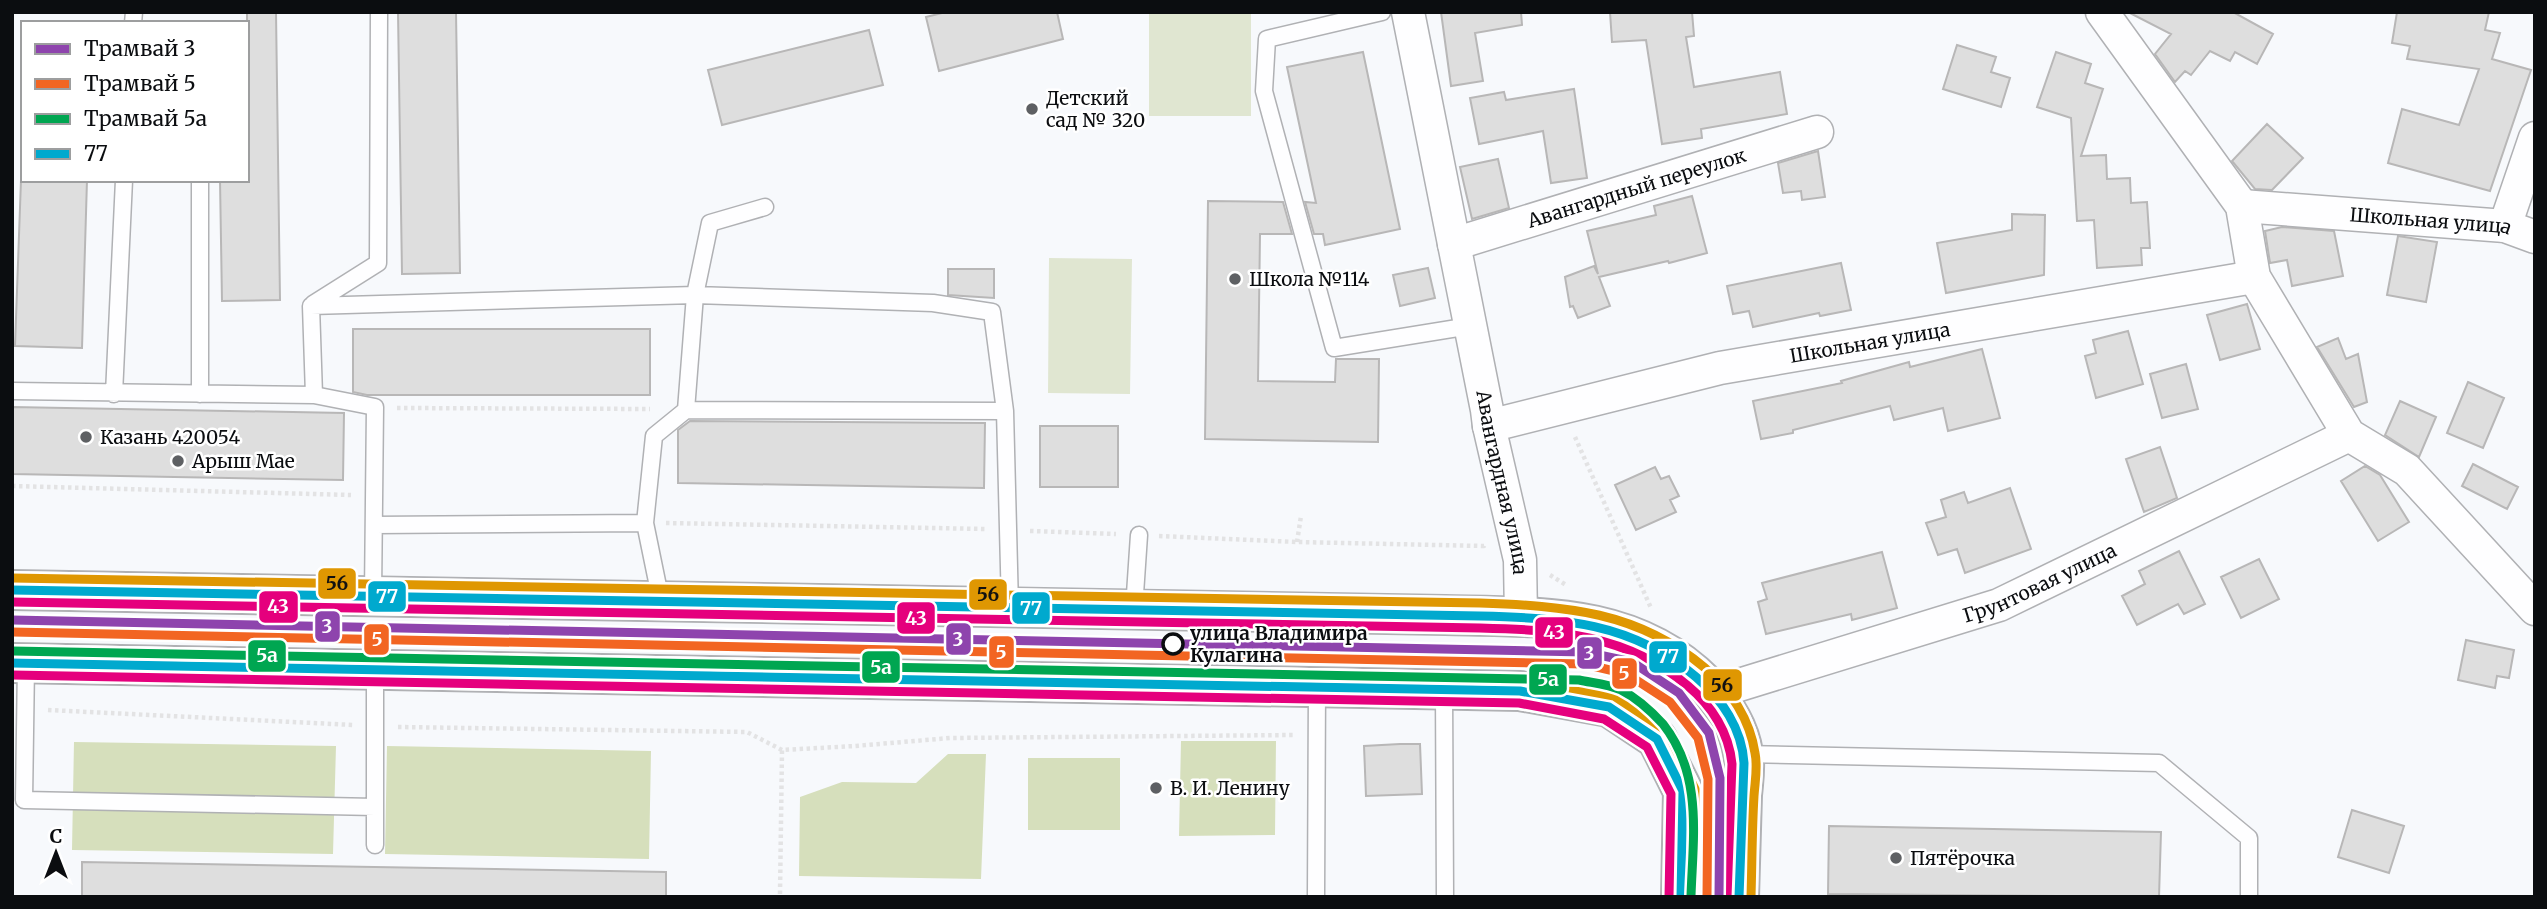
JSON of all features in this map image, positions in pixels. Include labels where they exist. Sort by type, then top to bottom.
[{"type":"main road","points":[[12,590],[1521,617],[1587,623],[1643,639],[1685,663],[1734,721],[1744,754],[1740,897]]},
{"type":"main road","points":[[19,663],[1520,691],[1609,707],[1657,739],[1683,791],[1681,897]]},
{"type":"street","name":"Авангардная улица","points":[[1408,12],[1489,426],[1520,559],[1521,617]]},
{"type":"street","points":[[2102,12],[2242,206],[2253,277],[2349,435],[2407,470],[2535,609]]},
{"type":"street","name":"Авангардный переулок","points":[[1454,244],[1817,132]]},
{"type":"street","points":[[2505,226],[2535,138]]},
{"type":"street","name":"Школьная улица","points":[[2242,206],[2505,226],[2535,237]]},
{"type":"street","name":"Школьная улица","points":[[1489,426],[1720,368],[2253,277]]},
{"type":"street","name":"Грунтовая улица","points":[[1713,693],[1999,605],[2349,435]]},
{"type":"lane","points":[[311,306],[378,262],[379,12]]},
{"type":"lane","points":[[1382,12],[1267,39],[1264,91],[1334,348],[1471,326]]},
{"type":"lane","points":[[114,394],[124,182]]},
{"type":"lane","points":[[200,394],[201,182]]},
{"type":"lane","points":[[686,410],[695,295],[710,223],[765,207]]},
{"type":"lane","points":[[311,306],[695,295],[933,303],[992,312],[1005,411],[1010,607]]},
{"type":"lane","points":[[311,306],[314,395]]},
{"type":"lane","points":[[12,391],[314,395],[375,407],[373,595]]},
{"type":"lane","points":[[661,601],[645,523],[654,436],[686,410],[1005,411]]},
{"type":"lane","points":[[374,525],[645,523]]},
{"type":"lane","points":[[1135,609],[1139,536]]},
{"type":"lane","points":[[19,663],[25,709],[24,800],[374,807]]},
{"type":"lane","points":[[374,670],[374,845]]},
{"type":"lane","points":[[1316,897],[1317,688]]},
{"type":"lane","points":[[1444,690],[1445,895]]},
{"type":"lane","points":[[1744,754],[2158,763],[2249,838],[2249,897]]},
{"type":"path","points":[[375,407],[686,410]]},
{"type":"path","points":[[1562,408],[1656,618]]},
{"type":"path","points":[[12,486],[375,496]]},
{"type":"path","points":[[1297,542],[1301,516]]},
{"type":"path","points":[[645,523],[1008,530],[1297,542],[1484,546]]},
{"type":"path","points":[[25,709],[374,726],[747,732],[782,750],[962,738],[1317,736]]},
{"type":"path","points":[[780,894],[782,750]]},
{"type":"green space","points":[[1149,12],[1251,12],[1251,116],[1149,116]]},
{"type":"green space","points":[[1049,258],[1132,259],[1130,394],[1048,393]]},
{"type":"green space","points":[[1181,741],[1276,741],[1275,835],[1179,836]]},
{"type":"green space","points":[[74,742],[336,746],[333,854],[72,850]]},
{"type":"green space","points":[[387,746],[651,751],[649,859],[385,854]]},
{"type":"green space","points":[[948,754],[986,754],[981,879],[799,876],[800,797],[842,782],[916,783]]},
{"type":"green space","points":[[1028,758],[1120,758],[1120,830],[1028,830]]},
{"type":"building","points":[[247,12],[276,12],[280,300],[222,301],[220,182],[248,182]]},
{"type":"building","points":[[398,12],[456,12],[460,273],[402,274]]},
{"type":"building","points":[[946,12],[1057,12],[1063,39],[939,71],[926,17]]},
{"type":"building","points":[[1441,12],[1521,12],[1522,25],[1475,33],[1483,81],[1451,86]]},
{"type":"building","points":[[1610,12],[1692,12],[1694,36],[1686,37],[1694,87],[1780,72],[1787,114],[1701,129],[1702,138],[1662,144],[1646,40],[1612,42]]},
{"type":"building","points":[[2128,12],[2233,12],[2273,34],[2257,64],[2235,52],[2230,61],[2210,51],[2191,75],[2185,71],[2175,82],[2155,54],[2171,34]]},
{"type":"building","points":[[2397,12],[2489,12],[2485,30],[2500,33],[2492,59],[2531,70],[2490,191],[2388,163],[2402,109],[2459,125],[2479,69],[2407,59],[2410,46],[2392,43]]},
{"type":"building","points":[[869,30],[883,85],[722,125],[708,70]]},
{"type":"building","points":[[1957,45],[1996,57],[1991,72],[2010,78],[2001,107],[1943,89]]},
{"type":"building","points":[[1363,52],[1400,229],[1325,245],[1323,234],[1314,234],[1305,202],[1316,203],[1287,67]]},
{"type":"building","points":[[2056,52],[2091,64],[2085,83],[2103,89],[2081,156],[2106,155],[2107,179],[2130,178],[2131,203],[2147,202],[2150,248],[2141,248],[2142,265],[2097,268],[2094,220],[2077,221],[2071,118],[2037,107]]},
{"type":"building","points":[[1574,89],[1587,178],[1551,183],[1543,131],[1479,144],[1470,98],[1504,92],[1506,100]]},
{"type":"building","points":[[2267,124],[2303,158],[2272,190],[2255,189],[2232,161]]},
{"type":"building","points":[[1818,151],[1825,197],[1802,200],[1801,191],[1783,193],[1778,163]]},
{"type":"building","points":[[1498,159],[1509,208],[1472,219],[1460,167]]},
{"type":"building","points":[[21,180],[87,182],[82,348],[15,346]]},
{"type":"building","points":[[1692,196],[1707,253],[1599,277],[1610,306],[1578,318],[1573,306],[1570,307],[1565,277],[1594,266],[1598,274],[1587,231],[1656,215],[1654,206]]},
{"type":"building","points":[[1208,201],[1283,202],[1292,234],[1260,234],[1258,381],[1335,382],[1336,359],[1379,359],[1378,442],[1205,439]]},
{"type":"building","points":[[2012,214],[2045,215],[2044,275],[1946,293],[1937,243],[2012,230]]},
{"type":"building","points":[[2282,227],[2334,231],[2343,276],[2292,286],[2287,260],[2270,263],[2265,231]]},
{"type":"building","points":[[2398,236],[2437,242],[2426,302],[2387,295]]},
{"type":"building","points":[[1841,263],[1851,310],[1820,316],[1819,313],[1753,327],[1749,311],[1733,314],[1727,286]]},
{"type":"building","points":[[1428,268],[1435,298],[1400,306],[1393,275]]},
{"type":"building","points":[[948,269],[994,269],[994,298],[948,295]]},
{"type":"building","points":[[2247,304],[2260,349],[2220,360],[2207,315]]},
{"type":"building","points":[[353,329],[650,329],[650,395],[367,395],[353,392]]},
{"type":"building","points":[[2128,331],[2143,384],[2096,398],[2085,356],[2096,353],[2093,340]]},
{"type":"building","points":[[2338,338],[2346,359],[2358,354],[2367,402],[2354,407],[2317,347]]},
{"type":"building","points":[[1982,349],[2000,418],[1948,431],[1943,408],[1894,420],[1890,406],[1793,430],[1793,433],[1761,439],[1753,401],[1842,383],[1841,381],[1909,362],[1910,367]]},
{"type":"building","points":[[2186,364],[2198,409],[2162,418],[2150,374]]},
{"type":"building","points":[[2468,382],[2504,398],[2483,448],[2447,433]]},
{"type":"building","points":[[2400,401],[2436,417],[2419,457],[2385,435]]},
{"type":"building","points":[[12,407],[344,413],[343,480],[12,474]]},
{"type":"building","points":[[690,421],[985,423],[984,488],[678,483],[678,430]]},
{"type":"building","points":[[1040,426],[1118,426],[1118,487],[1040,487]]},
{"type":"building","points":[[2160,447],[2177,498],[2144,512],[2126,459]]},
{"type":"building","points":[[2473,464],[2518,487],[2507,509],[2462,486]]},
{"type":"building","points":[[2365,466],[2380,475],[2409,522],[2378,541],[2341,481]]},
{"type":"building","points":[[1655,467],[1661,479],[1669,476],[1679,496],[1670,500],[1676,512],[1636,530],[1615,485]]},
{"type":"building","points":[[2010,488],[2031,549],[1965,573],[1957,549],[1938,555],[1926,523],[1946,517],[1941,500],[1964,492],[1968,503]]},
{"type":"building","points":[[2179,551],[2205,604],[2184,614],[2178,604],[2137,625],[2122,596],[2145,584],[2139,571]]},
{"type":"building","points":[[1882,552],[1897,608],[1852,620],[1851,614],[1766,634],[1758,602],[1767,599],[1762,583]]},
{"type":"building","points":[[2259,559],[2279,599],[2241,618],[2221,577]]},
{"type":"building","points":[[2466,640],[2514,650],[2509,678],[2497,676],[2495,688],[2458,680]]},
{"type":"building","points":[[1420,744],[1422,794],[1366,796],[1364,746]]},
{"type":"building","points":[[2352,810],[2404,826],[2389,873],[2338,857]]},
{"type":"building","points":[[1829,826],[2161,832],[2159,897],[1828,894]]},
{"type":"building","points":[[82,862],[666,872],[666,897],[82,897]]},
{"type":"tram line","name":"3","points":[[12,620],[1585,652],[1632,662],[1679,693],[1709,733],[1720,778],[1719,897]]},
{"type":"tram line","name":"5","points":[[12,632],[1584,664],[1627,674],[1670,702],[1698,738],[1708,779],[1707,897]]},
{"type":"tram line","name":"5а","points":[[12,651],[1579,680],[1611,686],[1633,697],[1663,724],[1676,744],[1685,764],[1693,807],[1691,896]]},
{"type":"transit line","name":"56","points":[[12,578],[1480,603],[1542,606],[1599,615],[1654,634],[1680,649],[1714,677],[1731,696],[1744,717],[1756,764],[1751,897]]},
{"type":"transit line","name":"77","points":[[12,590],[1480,616],[1567,622],[1621,634],[1672,659],[1696,677],[1714,695],[1729,716],[1739,738],[1744,763],[1739,897]]},
{"type":"transit line","name":"43","points":[[12,602],[1480,628],[1590,638],[1641,655],[1665,669],[1697,694],[1718,721],[1732,764],[1727,897]]},
{"type":"transit line","name":"56","points":[[12,651],[1522,679],[1614,696],[1667,731],[1695,789],[1693,897]]},
{"type":"transit line","name":"77","points":[[12,663],[1520,691],[1609,707],[1657,739],[1683,791],[1681,897]]},
{"type":"transit line","name":"43","points":[[12,675],[1519,703],[1604,719],[1647,747],[1671,794],[1669,897]]},
{"type":"place","name":"Детский сад № 320","points":[[1032,109]]},
{"type":"place","name":"Школа №114","points":[[1235,279]]},
{"type":"place","name":"Казань 420054","points":[[86,437]]},
{"type":"place","name":"Арыш Мае","points":[[178,461]]},
{"type":"place","name":"улица Владимира Кулагина","points":[[1173,644]]},
{"type":"place","name":"В. И. Ленину","points":[[1156,788]]},
{"type":"place","name":"Пятёрочка","points":[[1896,858]]}]
